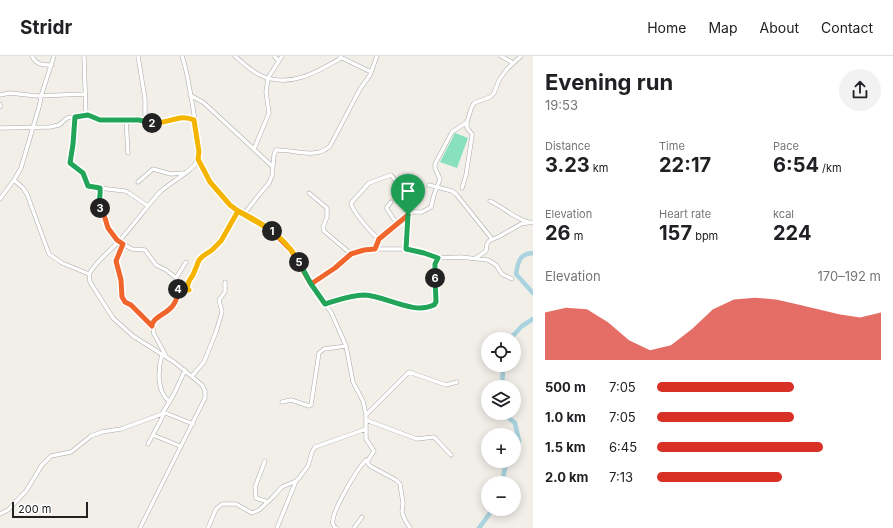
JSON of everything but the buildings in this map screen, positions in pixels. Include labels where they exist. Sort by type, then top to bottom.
[{"type":"street","points":[[32,56],[37,63],[52,65]]},
{"type":"street","points":[[0,199],[21,168],[54,56]]},
{"type":"street","points":[[84,56],[86,115]]},
{"type":"street","points":[[138,56],[145,99],[145,120]]},
{"type":"street","points":[[140,528],[180,446],[193,424],[205,398],[205,391],[202,385],[185,370],[133,336],[113,318],[90,282],[89,274],[100,259],[121,243],[160,192],[185,173],[196,163],[198,159],[199,152],[185,66],[182,56]]},
{"type":"street","points":[[235,56],[261,76],[268,78],[292,80],[312,73],[340,57],[371,72]]},
{"type":"street","points":[[274,56],[278,60]]},
{"type":"street","points":[[254,149],[268,118],[269,108],[266,92],[268,78],[278,60],[282,56]]},
{"type":"street","points":[[244,214],[269,183],[272,176],[272,166],[276,150],[310,153],[322,151],[328,147],[371,72],[377,56]]},
{"type":"street","points":[[501,56],[513,63]]},
{"type":"street","points":[[462,188],[466,175],[472,136],[467,129],[470,109],[474,103],[492,95],[499,80],[521,56]]},
{"type":"street","points":[[0,95],[10,93],[41,96],[85,94]]},
{"type":"street","points":[[190,95],[204,103],[272,166]]},
{"type":"street","points":[[0,128],[55,126],[67,118],[86,115],[90,115],[100,120],[145,120],[152,123],[159,123],[185,116],[194,120]]},
{"type":"street","points":[[75,117],[70,163],[83,173],[88,186],[129,193],[148,206]]},
{"type":"street","points":[[126,119],[128,153]]},
{"type":"street","points":[[375,249],[379,239],[408,215],[413,212],[422,212],[431,208],[440,179],[435,168],[435,164],[452,132],[467,122]]},
{"type":"street","points":[[198,159],[210,182],[230,205],[270,229],[283,240],[331,312],[346,346],[352,380],[363,401],[366,418],[367,441],[374,450],[356,473],[335,512],[333,523],[336,528]]},
{"type":"street","points":[[138,182],[153,169],[171,174],[185,173]]},
{"type":"street","points":[[379,239],[358,216],[351,205],[351,202],[369,183],[391,175],[405,194],[408,215],[406,249]]},
{"type":"street","points":[[14,180],[27,194],[49,254],[62,262],[89,274]]},
{"type":"street","points":[[429,185],[452,191],[459,196],[492,239]]},
{"type":"street","points":[[100,188],[101,195],[98,202],[108,228],[121,243],[132,249],[145,250],[156,265],[166,270],[176,278],[178,288],[173,307],[154,319],[152,326]]},
{"type":"street","points":[[309,194],[327,208],[327,218],[322,227],[324,230],[351,254]]},
{"type":"street","points":[[490,200],[515,217],[531,222]]},
{"type":"street","points":[[391,202],[387,209],[397,224]]},
{"type":"street","points":[[178,288],[189,290],[187,288],[189,281],[199,260],[221,241],[238,211]]},
{"type":"street","points":[[475,258],[486,251],[487,242],[521,224],[531,222]]},
{"type":"street","points":[[121,243],[116,261],[121,280],[122,297],[125,302],[131,305],[152,326],[156,340],[166,357]]},
{"type":"street","points":[[311,284],[335,268],[351,254],[364,250],[375,249],[406,249],[438,258],[475,258],[492,262],[502,274],[512,279]]},
{"type":"street","points":[[325,304],[346,297],[366,295],[412,307],[425,308],[432,306],[436,302],[435,264],[438,258]]},
{"type":"street","points":[[176,278],[186,262]]},
{"type":"street","points":[[192,376],[204,362],[216,332],[222,312],[219,300],[225,292],[225,282]]},
{"type":"street","points":[[282,402],[291,400],[309,406],[319,353],[324,349],[346,346]]},
{"type":"street","points":[[162,354],[160,364],[161,389],[163,395],[170,402]]},
{"type":"street","points":[[0,514],[8,510],[26,491],[42,465],[51,456],[71,452],[91,436],[102,432],[121,430],[157,416],[163,412],[170,402],[185,370]]},
{"type":"street","points":[[366,418],[409,372],[446,385],[457,382]]},
{"type":"street","points":[[163,412],[193,424]]},
{"type":"street","points":[[148,444],[163,416],[163,412]]},
{"type":"street","points":[[366,418],[417,439],[434,437],[438,439],[451,454]]},
{"type":"street","points":[[277,528],[296,481],[308,466],[315,447],[366,429]]},
{"type":"street","points":[[153,436],[180,446]]},
{"type":"street","points":[[366,460],[370,466],[396,480],[400,484],[403,503],[402,512],[410,528]]},
{"type":"street","points":[[265,461],[254,491],[256,498],[268,502]]},
{"type":"street","points":[[208,528],[216,509],[222,504],[236,504],[252,513],[259,510],[282,487],[296,481]]},
{"type":"street","points":[[354,528],[362,517]]},
{"type":"green space","points":[[455,133],[468,138],[457,168],[440,162]]},
{"type":"waterway","points":[[533,253],[525,255],[520,259],[516,274],[533,293]]},
{"type":"waterway","points":[[516,332],[522,326],[533,319]]},
{"type":"waterway","points":[[502,380],[503,372]]},
{"type":"waterway","points":[[511,420],[515,423],[516,428]]},
{"type":"waterway","points":[[503,476],[505,468]]},
{"type":"waterway","points":[[479,528],[488,516]]},
{"type":"route","points":[[408,215],[379,239],[375,249],[364,250],[351,254],[335,268],[311,284],[297,259],[283,240],[270,229],[238,211],[230,205],[210,182],[198,159],[199,152],[194,120],[185,116],[164,122],[152,123],[145,120],[97,120],[90,115],[75,117],[70,165],[83,173],[86,184],[90,188],[100,188],[101,195],[98,203],[105,218],[106,226],[117,240],[123,244],[116,258],[121,280],[122,297],[125,302],[131,305],[152,326],[152,321],[154,319],[173,307],[178,288],[189,290],[187,288],[189,281],[199,260],[208,254],[221,241],[238,211],[252,218],[270,229],[277,234],[283,240],[291,250],[297,259],[303,270],[311,284],[325,304],[346,297],[366,295],[416,308],[430,307],[436,302],[435,264],[438,258],[406,249],[408,215]]}]
